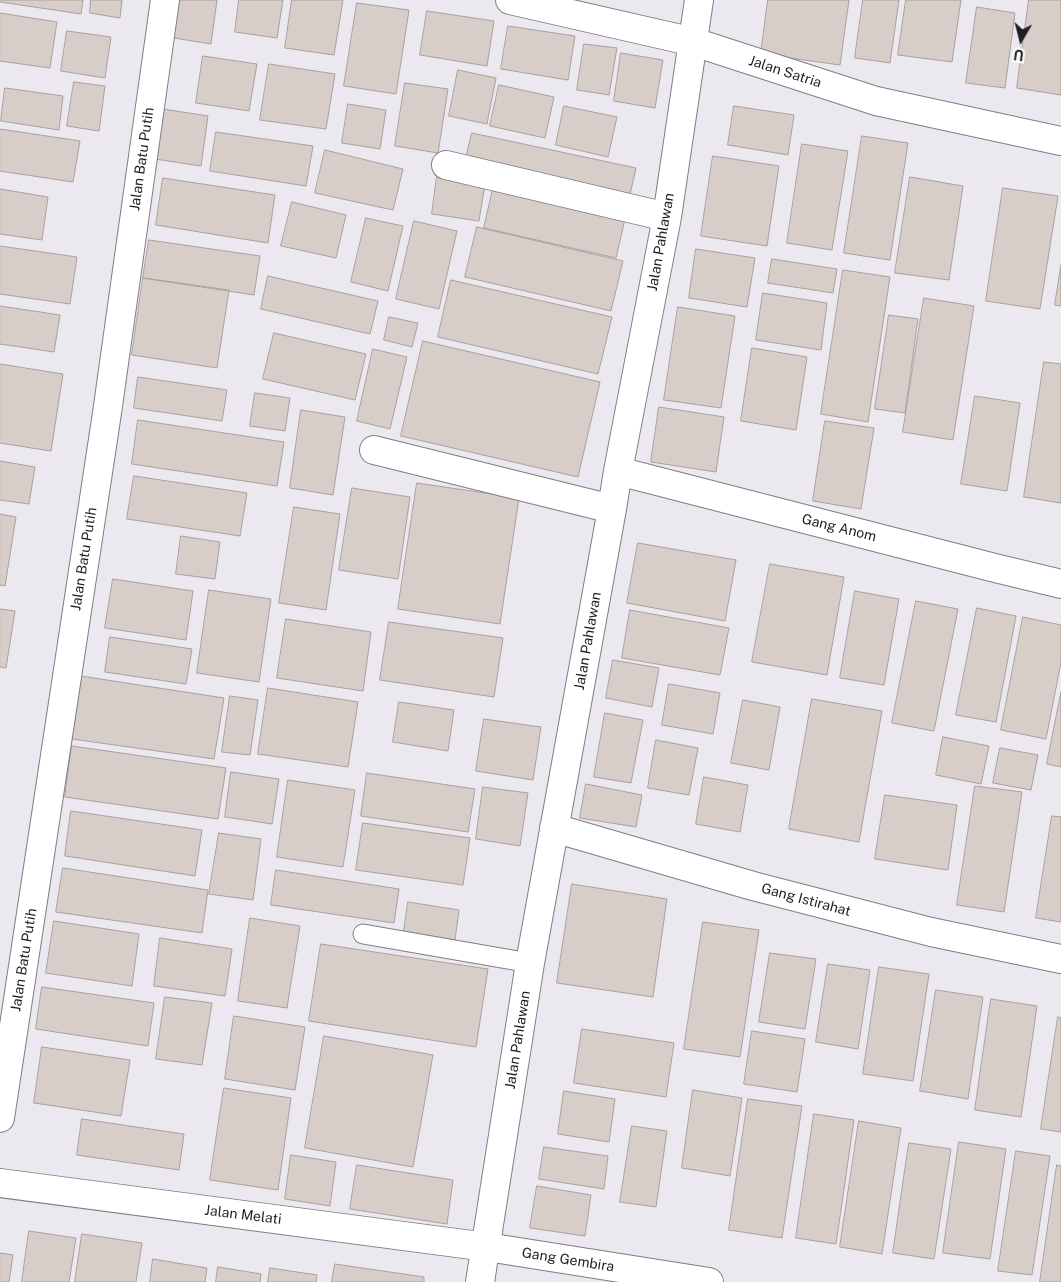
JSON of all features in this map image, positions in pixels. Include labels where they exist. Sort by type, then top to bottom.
[{"type":"street","name":"Jalan Batu Putih","points":[[0,1118],[107,413],[165,0]]},
{"type":"street","name":"Jalan Satria","points":[[510,0],[694,42],[876,101],[1061,141]]},
{"type":"street","name":"Jalan Pahlawan","points":[[480,1282],[530,962],[618,471],[667,217],[699,0]]},
{"type":"street","points":[[446,165],[667,217]]},
{"type":"street","points":[[374,450],[612,509]]},
{"type":"street","name":"Gang Anom","points":[[618,471],[1061,584]]},
{"type":"street","name":"Gang Istirahat","points":[[554,828],[753,886],[922,930],[1061,960]]},
{"type":"street","name":"Jalan Melati","points":[[0,1183],[487,1246]]},
{"type":"street","name":"Gang Gembira","points":[[487,1246],[709,1282]]},
{"type":"lane","points":[[363,934],[530,962]]},
{"type":"building","points":[[0,0],[83,0],[81,14],[0,2]]},
{"type":"building","points":[[91,0],[122,0],[120,18],[90,13]]},
{"type":"building","points":[[180,0],[217,0],[211,44],[174,38]]},
{"type":"building","points":[[239,0],[283,0],[277,38],[235,32]]},
{"type":"building","points":[[292,0],[343,0],[334,55],[285,48]]},
{"type":"building","points":[[768,0],[849,0],[840,65],[761,54]]},
{"type":"building","points":[[863,0],[899,0],[890,63],[855,58]]},
{"type":"building","points":[[906,0],[961,0],[952,62],[898,55]]},
{"type":"building","points":[[1029,0],[1061,0],[1061,95],[1017,88]]},
{"type":"building","points":[[357,3],[409,10],[396,94],[344,86]]},
{"type":"building","points":[[977,7],[1015,13],[1005,88],[966,83]]},
{"type":"building","points":[[427,11],[494,21],[487,66],[420,55]]},
{"type":"building","points":[[0,13],[57,22],[50,68],[0,61]]},
{"type":"building","points":[[508,26],[575,36],[568,80],[501,69]]},
{"type":"building","points":[[67,31],[111,37],[105,78],[61,71]]},
{"type":"building","points":[[584,44],[617,48],[609,95],[577,90]]},
{"type":"building","points":[[621,53],[663,60],[655,108],[614,101]]},
{"type":"building","points":[[203,56],[257,64],[249,111],[196,103]]},
{"type":"building","points":[[269,64],[335,74],[326,129],[260,120]]},
{"type":"building","points":[[458,70],[496,78],[487,124],[449,116]]},
{"type":"building","points":[[74,82],[105,86],[99,131],[67,126]]},
{"type":"building","points":[[405,83],[448,89],[438,153],[395,146]]},
{"type":"building","points":[[499,85],[554,97],[545,138],[490,126]]},
{"type":"building","points":[[5,88],[63,96],[59,130],[1,121]]},
{"type":"building","points":[[348,104],[386,110],[380,149],[342,143]]},
{"type":"building","points":[[564,106],[617,117],[608,157],[556,145]]},
{"type":"building","points":[[734,106],[794,115],[788,155],[728,145]]},
{"type":"building","points":[[163,109],[208,116],[201,166],[155,159]]},
{"type":"building","points":[[0,129],[80,141],[73,182],[0,171]]},
{"type":"building","points":[[216,132],[313,146],[306,186],[210,171]]},
{"type":"building","points":[[472,133],[636,168],[629,199],[465,163]]},
{"type":"building","points":[[862,136],[908,143],[890,260],[844,253]]},
{"type":"building","points":[[802,144],[848,151],[832,250],[787,243]]},
{"type":"building","points":[[325,150],[403,169],[393,210],[315,193]]},
{"type":"building","points":[[713,156],[779,166],[767,246],[701,236]]},
{"type":"building","points":[[437,176],[485,184],[479,221],[432,214]]},
{"type":"building","points":[[910,177],[963,186],[949,280],[895,273]]},
{"type":"building","points":[[163,178],[275,195],[268,243],[156,225]]},
{"type":"building","points":[[1003,188],[1058,196],[1040,309],[986,301]]},
{"type":"building","points":[[0,189],[48,197],[42,240],[0,234]]},
{"type":"building","points":[[493,189],[625,219],[616,258],[484,228]]},
{"type":"building","points":[[292,202],[346,215],[336,258],[281,246]]},
{"type":"building","points":[[366,218],[403,226],[388,291],[351,282]]},
{"type":"building","points":[[414,221],[457,231],[439,309],[396,299]]},
{"type":"building","points":[[477,227],[623,261],[611,311],[465,277]]},
{"type":"building","points":[[149,240],[260,256],[254,295],[143,278]]},
{"type":"building","points":[[0,246],[77,257],[70,304],[0,294]]},
{"type":"building","points":[[696,249],[755,258],[747,307],[689,298]]},
{"type":"building","points":[[772,259],[837,269],[833,293],[768,283]]},
{"type":"building","points":[[1061,265],[1061,306],[1055,305]]},
{"type":"building","points":[[843,270],[890,277],[868,422],[821,414]]},
{"type":"building","points":[[268,276],[378,301],[370,334],[261,309]]},
{"type":"building","points":[[143,278],[229,290],[217,368],[132,355]]},
{"type":"building","points":[[451,280],[612,317],[598,374],[438,337]]},
{"type":"building","points":[[763,293],[827,303],[821,350],[756,340]]},
{"type":"building","points":[[924,298],[974,306],[953,440],[903,432]]},
{"type":"building","points":[[0,306],[60,315],[54,352],[0,344]]},
{"type":"building","points":[[678,307],[735,316],[721,408],[664,400]]},
{"type":"building","points":[[889,315],[918,319],[905,413],[875,409]]},
{"type":"building","points":[[389,317],[418,323],[412,347],[384,340]]},
{"type":"building","points":[[274,333],[366,354],[355,400],[263,379]]},
{"type":"building","points":[[423,341],[600,382],[578,477],[401,436]]},
{"type":"building","points":[[752,348],[807,357],[796,430],[741,421]]},
{"type":"building","points":[[373,349],[407,357],[390,429],[357,421]]},
{"type":"building","points":[[1044,362],[1061,364],[1061,503],[1024,497]]},
{"type":"building","points":[[0,364],[63,374],[51,451],[0,443]]},
{"type":"building","points":[[138,377],[227,390],[222,421],[134,408]]},
{"type":"building","points":[[255,393],[290,398],[285,431],[250,426]]},
{"type":"building","points":[[975,396],[1020,403],[1007,491],[961,484]]},
{"type":"building","points":[[659,407],[724,417],[716,472],[651,462]]},
{"type":"building","points":[[301,410],[345,417],[333,495],[290,488]]},
{"type":"building","points":[[138,420],[284,442],[277,486],[132,464]]},
{"type":"building","points":[[825,421],[874,428],[861,509],[813,501]]},
{"type":"building","points":[[0,461],[35,467],[29,504],[0,500]]},
{"type":"building","points":[[134,476],[247,493],[240,536],[127,519]]},
{"type":"building","points":[[417,483],[519,498],[500,624],[398,609]]},
{"type":"building","points":[[352,488],[410,497],[398,579],[339,570]]},
{"type":"building","points":[[294,507],[340,514],[326,610],[279,603]]},
{"type":"building","points":[[0,514],[16,517],[5,586],[0,585]]},
{"type":"building","points":[[181,536],[220,542],[215,579],[176,574]]},
{"type":"building","points":[[638,543],[736,560],[725,621],[627,603]]},
{"type":"building","points":[[770,564],[844,577],[827,675],[752,662]]},
{"type":"building","points":[[113,579],[193,591],[186,640],[105,628]]},
{"type":"building","points":[[209,590],[271,599],[259,682],[197,673]]},
{"type":"building","points":[[855,591],[899,599],[884,685],[840,678]]},
{"type":"building","points":[[916,601],[958,609],[934,731],[892,723]]},
{"type":"building","points":[[977,608],[1016,616],[996,722],[956,715]]},
{"type":"building","points":[[0,609],[15,611],[6,668],[0,667]]},
{"type":"building","points":[[630,610],[729,628],[720,675],[622,658]]},
{"type":"building","points":[[1023,617],[1061,625],[1061,662],[1046,739],[1001,730]]},
{"type":"building","points":[[286,619],[371,632],[363,691],[277,678]]},
{"type":"building","points":[[389,622],[503,638],[494,697],[380,680]]},
{"type":"building","points":[[110,637],[192,649],[186,684],[105,672]]},
{"type":"building","points":[[613,660],[659,668],[652,707],[606,698]]},
{"type":"building","points":[[81,676],[224,698],[214,759],[72,739]]},
{"type":"building","points":[[669,684],[720,693],[713,734],[662,725]]},
{"type":"building","points":[[268,688],[358,702],[348,767],[258,754]]},
{"type":"building","points":[[1061,692],[1061,767],[1047,764]]},
{"type":"building","points":[[230,696],[258,700],[250,755],[222,752]]},
{"type":"building","points":[[812,699],[882,711],[859,842],[789,829]]},
{"type":"building","points":[[743,700],[780,707],[769,770],[731,763]]},
{"type":"building","points":[[399,702],[454,710],[448,751],[393,742]]},
{"type":"building","points":[[605,713],[643,720],[631,783],[594,777]]},
{"type":"building","points":[[484,719],[541,727],[533,780],[476,771]]},
{"type":"building","points":[[943,737],[989,746],[981,784],[936,775]]},
{"type":"building","points":[[656,740],[698,748],[689,795],[648,788]]},
{"type":"building","points":[[72,746],[226,768],[218,819],[65,797]]},
{"type":"building","points":[[1000,748],[1038,755],[1031,790],[993,783]]},
{"type":"building","points":[[231,772],[279,779],[272,824],[225,817]]},
{"type":"building","points":[[367,773],[475,789],[468,832],[361,816]]},
{"type":"building","points":[[704,777],[748,785],[740,832],[696,824]]},
{"type":"building","points":[[288,780],[355,790],[343,867],[277,857]]},
{"type":"building","points":[[586,784],[642,795],[636,827],[580,818]]},
{"type":"building","points":[[975,786],[1022,792],[1004,912],[957,905]]},
{"type":"building","points":[[483,787],[528,793],[520,846],[476,839]]},
{"type":"building","points":[[885,795],[957,805],[948,870],[875,859]]},
{"type":"building","points":[[71,811],[202,830],[195,876],[65,856]]},
{"type":"building","points":[[1052,816],[1061,817],[1061,922],[1036,918]]},
{"type":"building","points":[[363,823],[470,838],[463,885],[356,870]]},
{"type":"building","points":[[219,833],[261,839],[253,900],[209,894]]},
{"type":"building","points":[[63,868],[208,890],[202,933],[56,912]]},
{"type":"building","points":[[276,870],[399,889],[394,923],[271,905]]},
{"type":"building","points":[[572,884],[667,899],[653,997],[557,983]]},
{"type":"building","points":[[408,902],[459,910],[455,940],[404,932]]},
{"type":"building","points":[[250,918],[300,926],[287,1008],[238,1001]]},
{"type":"building","points":[[54,921],[139,934],[132,986],[46,973]]},
{"type":"building","points":[[703,922],[759,930],[740,1057],[684,1049]]},
{"type":"building","points":[[160,938],[232,949],[225,996],[154,986]]},
{"type":"building","points":[[321,944],[488,969],[476,1047],[309,1021]]},
{"type":"building","points":[[770,953],[816,959],[805,1029],[759,1022]]},
{"type":"building","points":[[828,964],[870,970],[858,1049],[816,1042]]},
{"type":"building","points":[[879,967],[929,974],[913,1081],[863,1074]]},
{"type":"building","points":[[42,987],[154,1003],[148,1046],[36,1029]]},
{"type":"building","points":[[936,990],[983,997],[968,1099],[920,1091]]},
{"type":"building","points":[[165,997],[212,1003],[202,1065],[156,1059]]},
{"type":"building","points":[[991,999],[1037,1006],[1021,1117],[975,1110]]},
{"type":"building","points":[[234,1016],[305,1027],[295,1090],[225,1079]]},
{"type":"building","points":[[1058,1017],[1061,1018],[1061,1132],[1041,1129]]},
{"type":"building","points":[[582,1029],[674,1043],[666,1097],[574,1083]]},
{"type":"building","points":[[752,1031],[805,1039],[797,1092],[744,1084]]},
{"type":"building","points":[[324,1036],[433,1055],[413,1167],[305,1148]]},
{"type":"building","points":[[42,1047],[130,1060],[121,1116],[34,1103]]},
{"type":"building","points":[[224,1088],[291,1098],[278,1190],[210,1180]]},
{"type":"building","points":[[693,1090],[742,1098],[730,1176],[682,1168]]},
{"type":"building","points":[[564,1091],[615,1099],[609,1142],[558,1134]]},
{"type":"building","points":[[748,1099],[802,1106],[782,1238],[729,1230]]},
{"type":"building","points":[[814,1114],[854,1120],[836,1244],[796,1238]]},
{"type":"building","points":[[82,1119],[184,1134],[179,1170],[77,1155]]},
{"type":"building","points":[[859,1121],[901,1128],[882,1254],[840,1247]]},
{"type":"building","points":[[632,1126],[667,1131],[656,1207],[620,1202]]},
{"type":"building","points":[[959,1142],[1006,1149],[990,1259],[943,1253]]},
{"type":"building","points":[[909,1143],[951,1149],[934,1259],[893,1253]]},
{"type":"building","points":[[544,1147],[608,1156],[604,1189],[539,1179]]},
{"type":"building","points":[[1016,1151],[1050,1156],[1032,1275],[998,1271]]},
{"type":"building","points":[[291,1155],[336,1162],[330,1206],[285,1199]]},
{"type":"building","points":[[357,1165],[453,1180],[447,1224],[350,1209]]},
{"type":"building","points":[[1057,1165],[1061,1166],[1061,1282],[1040,1282]]},
{"type":"building","points":[[537,1186],[591,1195],[585,1236],[530,1228]]},
{"type":"building","points":[[29,1231],[76,1238],[69,1282],[22,1282]]},
{"type":"building","points":[[82,1234],[142,1243],[136,1282],[75,1282]]},
{"type":"building","points":[[0,1253],[13,1255],[9,1282],[0,1282]]},
{"type":"building","points":[[153,1259],[207,1268],[205,1282],[150,1282]]},
{"type":"building","points":[[335,1264],[424,1277],[424,1282],[332,1282]]},
{"type":"building","points":[[218,1267],[261,1274],[260,1282],[216,1282]]},
{"type":"building","points":[[270,1268],[317,1275],[316,1282],[268,1282]]}]
